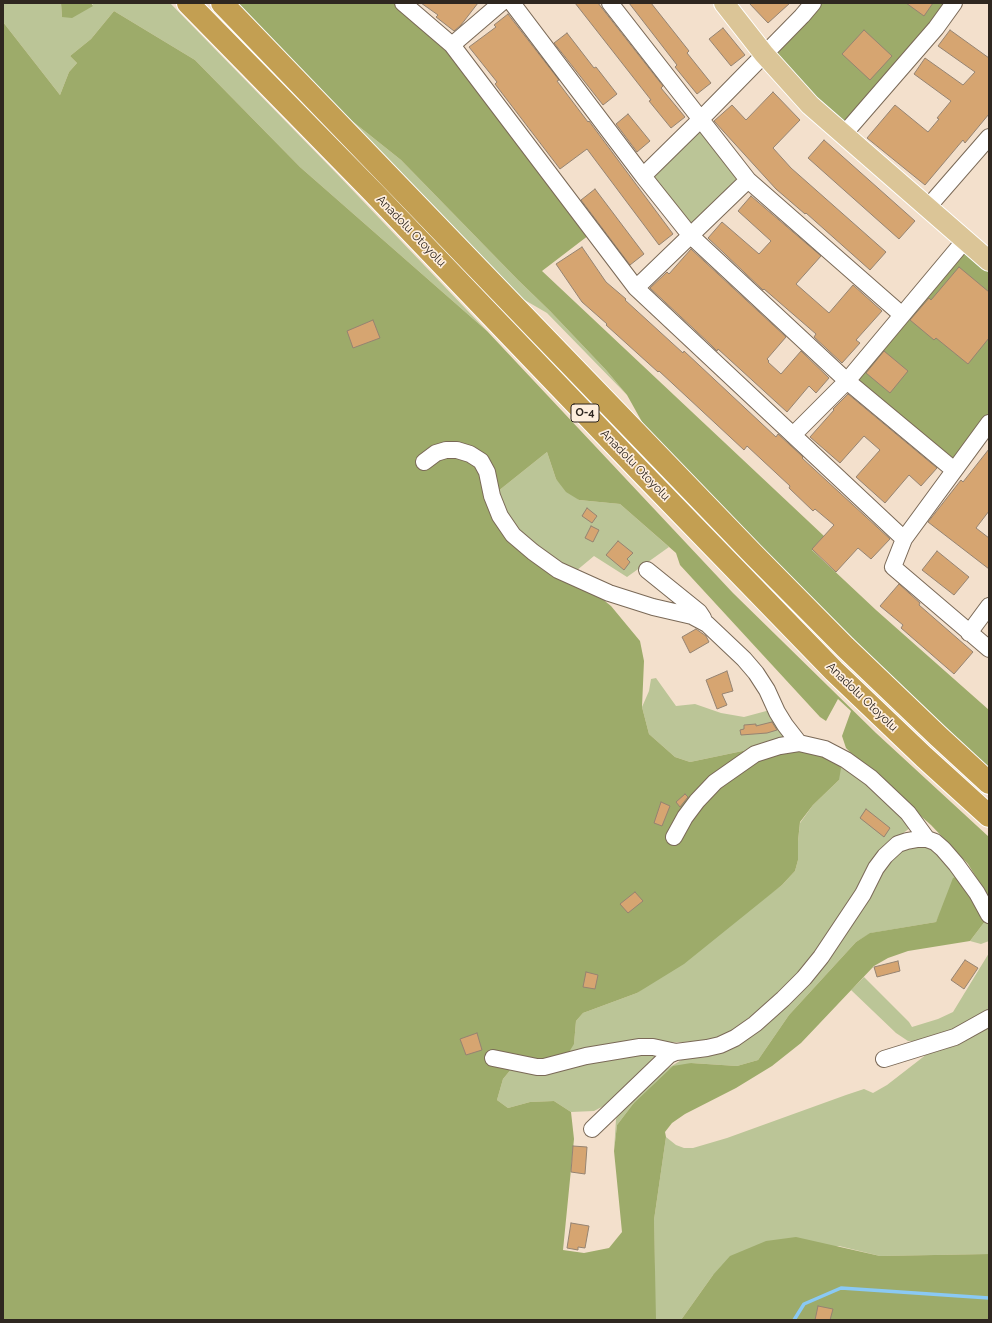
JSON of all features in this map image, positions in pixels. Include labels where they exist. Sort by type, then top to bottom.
[{"type":"highway","name":"Anadolu Otoyolu","points":[[188,3],[373,192],[834,671],[924,757],[989,816]]},
{"type":"highway","name":"Anadolu Otoyolu","points":[[222,3],[758,559],[910,710],[989,783]]},
{"type":"main road","points":[[724,3],[764,54],[810,105],[989,261]]},
{"type":"street","points":[[403,3],[452,45],[636,288],[904,539]]},
{"type":"street","points":[[452,45],[501,3]]},
{"type":"street","points":[[512,3],[643,176],[690,235],[847,381],[954,470]]},
{"type":"street","points":[[610,3],[748,180],[902,315]]},
{"type":"street","points":[[643,176],[700,120],[813,3]]},
{"type":"street","points":[[844,134],[936,28],[954,3]]},
{"type":"street","points":[[928,207],[989,138]]},
{"type":"street","points":[[636,288],[748,180]]},
{"type":"street","points":[[793,435],[847,381],[965,240]]},
{"type":"street","points":[[989,423],[904,539],[893,567],[989,649]]},
{"type":"street","points":[[424,462],[436,453],[446,450],[457,450],[470,454],[481,462],[487,472],[492,496],[500,516],[513,535],[558,570],[609,593],[652,607],[692,616],[707,624]]},
{"type":"street","points":[[647,570],[699,612],[707,624],[744,659],[756,673],[767,690],[777,712],[799,743]]},
{"type":"street","points":[[969,632],[989,606]]},
{"type":"street","points":[[674,837],[689,811],[715,782],[754,754],[780,746],[799,743],[825,749],[846,760],[871,778],[908,813],[927,839]]},
{"type":"street","points":[[592,1129],[669,1055],[676,1052],[720,1046],[735,1038],[783,1000],[821,957],[863,894],[876,868],[885,856],[892,849],[903,842],[927,839],[935,842],[943,848],[977,894],[989,915]]},
{"type":"street","points":[[884,1059],[955,1037],[989,1018]]},
{"type":"street","points":[[493,1058],[537,1067],[544,1067],[586,1056],[640,1047],[653,1047],[676,1052]]},
{"type":"green space","points":[[3,3],[61,3],[62,17],[93,5],[91,3],[170,3],[339,176],[487,331],[300,167],[195,60],[114,11],[91,39],[70,56],[77,63],[69,72],[60,95],[3,22]]},
{"type":"green space","points":[[61,3],[91,3],[93,6],[72,18],[62,17]]},
{"type":"green space","points":[[237,3],[403,3],[452,45],[593,232],[542,271],[824,536],[812,550],[876,610],[989,710],[989,768],[872,660],[646,429],[627,395],[606,370],[550,311],[401,160],[327,101]]},
{"type":"green space","points":[[813,3],[954,3],[844,134],[764,54]]},
{"type":"green space","points":[[114,11],[195,60],[300,167],[487,331],[733,593],[876,733],[989,837],[989,898],[968,864],[931,825],[868,770],[846,748],[842,736],[851,711],[838,699],[826,721],[820,717],[680,565],[676,553],[620,504],[579,500],[566,492],[556,479],[547,452],[492,496],[500,516],[611,606],[640,641],[644,661],[642,707],[649,734],[675,757],[690,762],[757,748],[813,753],[835,761],[841,768],[839,780],[813,805],[800,822],[798,860],[795,871],[782,885],[684,964],[637,993],[583,1013],[576,1021],[574,1044],[569,1052],[555,1060],[517,1062],[503,1079],[497,1100],[508,1108],[530,1102],[554,1101],[571,1112],[574,1139],[563,1250],[584,1253],[609,1248],[622,1232],[614,1151],[617,1125],[633,1104],[673,1066],[691,1063],[737,1066],[758,1060],[789,1015],[856,942],[870,933],[936,922],[953,878],[958,876],[986,920],[970,941],[908,951],[888,958],[874,966],[801,1043],[772,1066],[736,1088],[685,1114],[672,1123],[665,1132],[666,1137],[654,1220],[656,1320],[3,1320],[3,22],[60,95],[69,72],[77,63],[70,56],[91,39]]},
{"type":"green space","points":[[327,101],[401,160],[550,311],[606,370],[627,395],[547,313],[516,295]]},
{"type":"green space","points":[[700,120],[748,180],[690,235],[643,176]]},
{"type":"green space","points":[[965,240],[989,261],[989,423],[954,470],[847,381]]},
{"type":"green space","points":[[547,452],[556,479],[579,500],[620,504],[669,547],[627,577],[594,556],[570,576],[533,552],[492,496]]},
{"type":"green space","points":[[656,678],[676,706],[695,704],[721,713],[744,717],[770,710],[803,752],[757,748],[690,762],[675,757],[649,734],[642,707],[649,691],[651,679]]},
{"type":"green space","points":[[835,761],[864,774],[909,819],[910,828],[890,843],[830,936],[784,991],[732,1033],[704,1041],[661,1043],[653,1062],[613,1101],[594,1111],[571,1112],[554,1101],[530,1102],[508,1108],[497,1100],[503,1079],[517,1062],[574,1044],[576,1021],[583,1013],[637,993],[782,885],[795,871],[798,860],[800,823],[813,805],[839,780]]},
{"type":"green space","points":[[917,844],[932,847],[958,876],[936,922],[871,933],[856,942],[789,1015],[758,1060],[737,1066],[691,1063],[633,1104],[617,1125],[614,1151],[616,1119],[623,1107],[665,1070],[683,1059],[706,1057],[727,1051],[749,1036],[794,999],[823,968],[850,926],[890,857],[903,847]]},
{"type":"green space","points":[[986,920],[989,924],[989,941],[981,944],[970,941]]},
{"type":"green space","points":[[989,953],[989,1011],[940,1036],[917,1041],[908,1041],[896,1033],[851,990],[864,977],[909,1022],[912,1027],[938,1019],[953,1012]]},
{"type":"green space","points":[[989,1028],[989,1254],[880,1256],[839,1246],[713,1275],[681,1320],[655,1320],[654,1220],[666,1137],[676,1145],[684,1148],[693,1148],[727,1138],[864,1089],[873,1093],[887,1085],[927,1054]]},
{"type":"green space","points":[[796,1237],[880,1256],[989,1254],[989,1320],[681,1320],[713,1275],[730,1256],[766,1241]]},
{"type":"building","points":[[421,3],[478,3],[461,25],[454,31],[436,17],[438,15]]},
{"type":"building","points":[[575,3],[598,3],[663,86],[661,88],[685,117],[671,128]]},
{"type":"building","points":[[629,3],[651,3],[689,51],[687,53],[711,83],[697,94],[675,67],[677,65]]},
{"type":"building","points":[[749,3],[790,3],[768,23]]},
{"type":"building","points":[[906,3],[933,3],[924,16]]},
{"type":"building","points":[[508,14],[673,234],[659,245],[587,149],[560,169],[495,84],[497,82],[469,47],[496,27],[494,25]]},
{"type":"building","points":[[723,28],[745,55],[731,66],[709,39]]},
{"type":"building","points":[[864,30],[892,56],[870,80],[842,54]]},
{"type":"building","points":[[950,30],[989,58],[989,114],[965,143],[963,140],[925,185],[867,138],[895,105],[928,132],[939,119],[937,118],[951,101],[914,74],[925,58],[963,85],[975,72],[938,46]]},
{"type":"building","points":[[567,33],[594,68],[596,67],[617,94],[603,105],[554,43]]},
{"type":"building","points":[[773,92],[800,120],[773,148],[791,168],[886,252],[870,270],[806,213],[805,214],[776,189],[714,121],[732,105],[746,120]]},
{"type":"building","points":[[628,114],[650,141],[637,152],[616,124]]},
{"type":"building","points":[[824,140],[915,221],[899,239],[808,158]]},
{"type":"building","points":[[595,189],[644,254],[630,265],[581,200]]},
{"type":"building","points":[[751,196],[821,256],[796,284],[829,313],[853,285],[882,311],[856,340],[860,343],[842,363],[814,337],[816,334],[764,289],[763,290],[708,238],[722,222],[759,254],[771,241],[738,211]]},
{"type":"building","points":[[582,247],[606,282],[683,353],[684,351],[776,437],[778,434],[890,539],[871,559],[858,548],[836,572],[812,549],[834,525],[815,509],[813,511],[789,488],[790,486],[747,446],[744,450],[582,302],[556,264]]},
{"type":"building","points":[[691,249],[786,337],[767,359],[769,361],[768,362],[781,374],[801,351],[829,378],[816,393],[809,386],[787,412],[718,349],[717,351],[650,288],[667,272],[669,274]]},
{"type":"building","points":[[959,267],[989,292],[989,338],[968,364],[936,338],[934,340],[910,320],[929,298],[931,300]]},
{"type":"building","points":[[373,320],[380,338],[353,348],[347,331]]},
{"type":"building","points":[[884,351],[908,371],[890,393],[866,373]]},
{"type":"building","points":[[848,394],[937,468],[921,486],[909,475],[885,503],[856,477],[880,450],[864,436],[840,463],[810,437],[834,410],[833,409]]},
{"type":"building","points":[[989,449],[989,511],[976,528],[989,538],[989,569],[928,522],[961,480],[963,482]]},
{"type":"building","points":[[587,508],[597,516],[592,523],[582,516]]},
{"type":"building","points":[[591,526],[599,530],[593,542],[585,538]]},
{"type":"building","points":[[618,541],[633,553],[627,559],[630,562],[624,570],[606,555]]},
{"type":"building","points":[[937,551],[969,577],[954,595],[922,570]]},
{"type":"building","points":[[899,584],[920,603],[919,605],[973,652],[954,674],[901,628],[903,625],[880,606]]},
{"type":"building","points":[[696,629],[706,636],[709,642],[690,653],[682,637]]},
{"type":"building","points":[[727,671],[733,691],[722,694],[727,705],[717,709],[706,680]]},
{"type":"building","points":[[772,722],[777,730],[767,733],[741,735],[740,730],[744,729],[744,725],[756,724],[756,726]]},
{"type":"building","points":[[685,794],[688,797],[680,807],[676,802]]},
{"type":"building","points":[[661,802],[670,806],[662,826],[654,823]]},
{"type":"building","points":[[866,809],[890,828],[884,837],[860,818]]},
{"type":"building","points":[[635,892],[643,901],[628,913],[620,904]]},
{"type":"building","points":[[965,960],[978,968],[964,989],[951,980]]},
{"type":"building","points":[[898,961],[900,971],[877,977],[874,967]]},
{"type":"building","points":[[586,972],[598,975],[595,989],[583,987]]},
{"type":"building","points":[[477,1033],[482,1050],[466,1055],[460,1039]]},
{"type":"building","points":[[573,1146],[587,1147],[585,1174],[571,1172]]},
{"type":"building","points":[[571,1223],[589,1226],[585,1248],[578,1247],[578,1250],[567,1248]]},
{"type":"building","points":[[818,1306],[833,1309],[830,1320],[815,1320]]},
{"type":"waterway","points":[[794,1320],[804,1304],[841,1288],[989,1298]]}]
